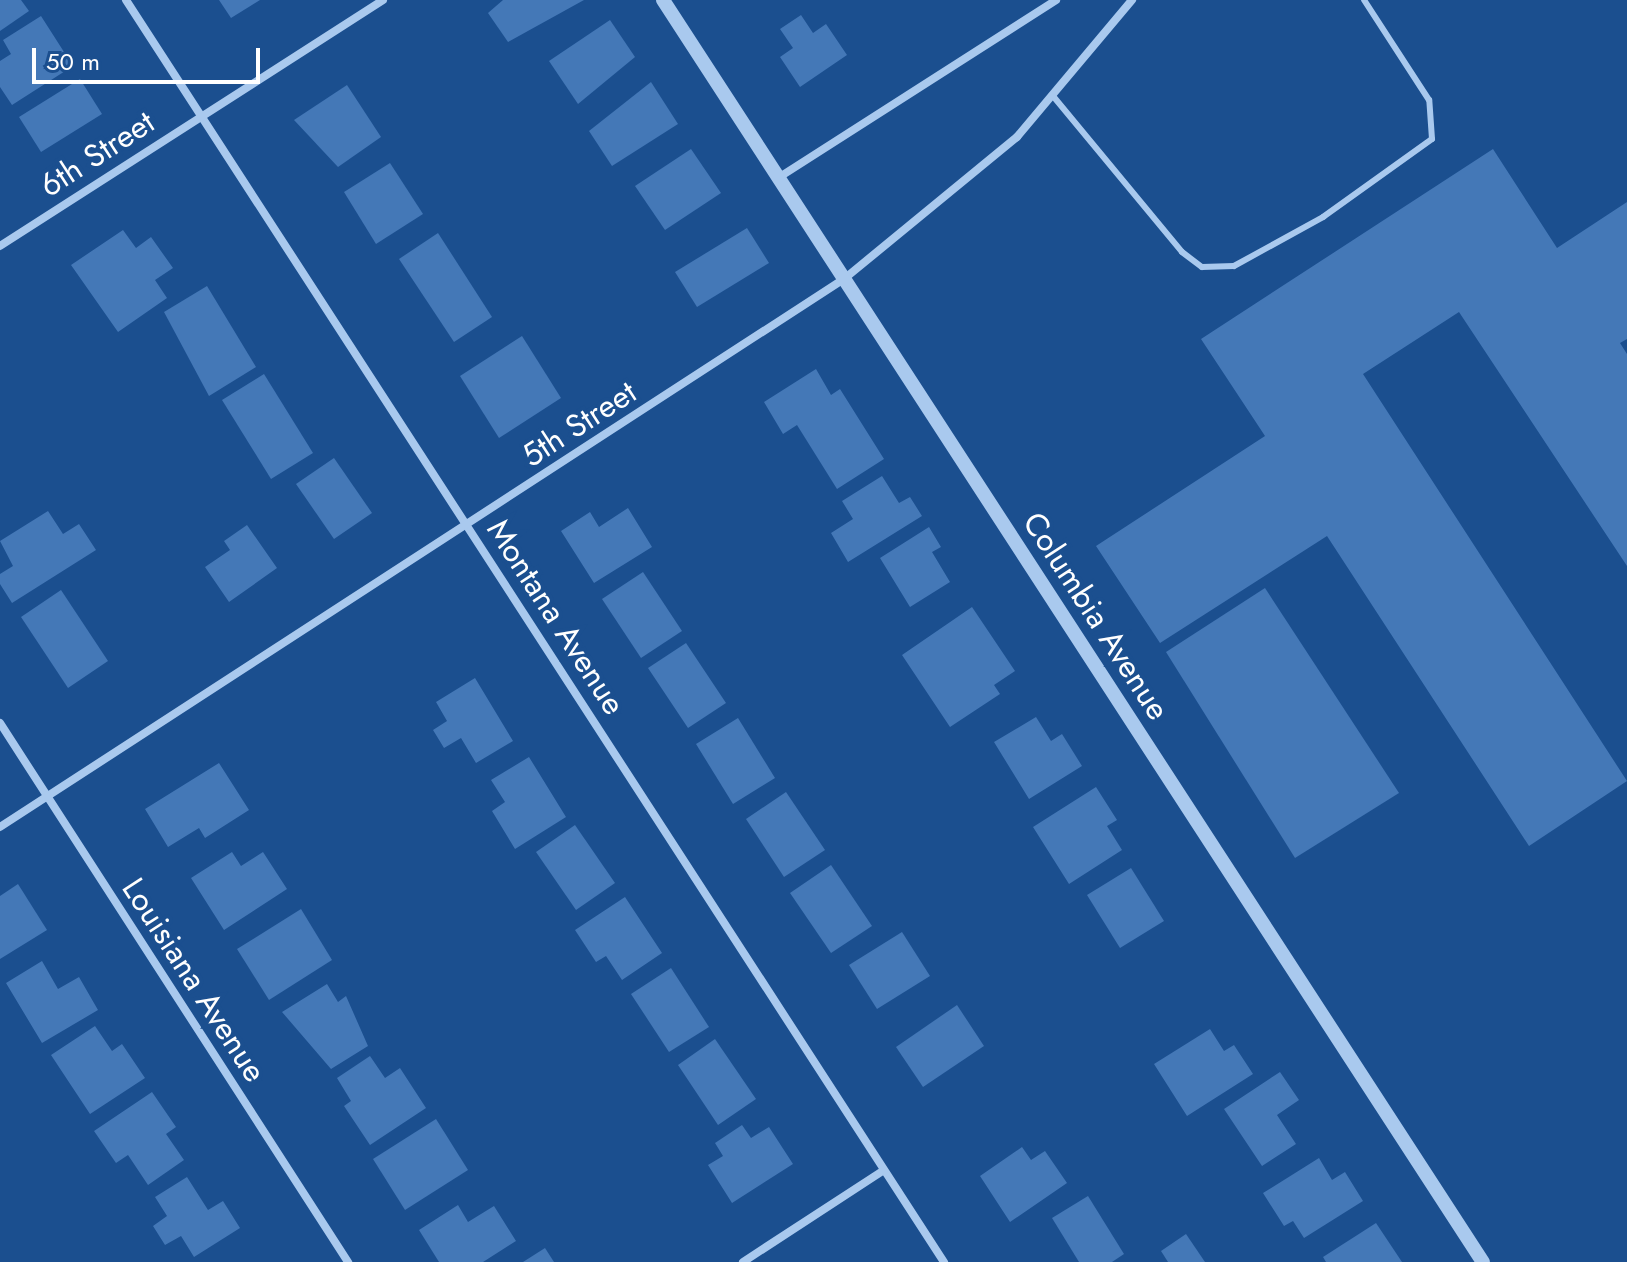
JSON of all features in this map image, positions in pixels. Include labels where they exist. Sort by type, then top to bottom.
[{"type":"street","name":"Montana Avenue","points":[[126,0],[944,1262]]},
{"type":"street","name":"6th Street","points":[[0,246],[383,0]]},
{"type":"street","name":"Columbia Avenue","points":[[663,0],[1483,1262]]},
{"type":"street","points":[[778,178],[1056,0]]},
{"type":"street","name":"5th Street","points":[[0,827],[844,279],[977,176],[1053,96],[1132,0]]},
{"type":"street","name":"Louisiana Avenue","points":[[0,723],[348,1262]]},
{"type":"street","points":[[743,1262],[884,1170]]},
{"type":"lane","points":[[1053,96],[1182,252],[1202,267],[1234,266],[1323,217],[1432,139],[1429,100],[1364,0]]},
{"type":"building","points":[[0,0],[21,0],[29,11],[0,31]]},
{"type":"building","points":[[219,0],[260,0],[231,18]]},
{"type":"building","points":[[503,0],[584,0],[508,42],[488,13]]},
{"type":"building","points":[[801,15],[813,33],[826,24],[847,55],[800,87],[780,57],[793,48],[780,29]]},
{"type":"building","points":[[41,16],[73,66],[12,105],[0,87],[0,61],[11,54],[3,40]]},
{"type":"building","points":[[610,20],[635,57],[578,104],[549,61]]},
{"type":"building","points":[[80,79],[102,114],[41,152],[19,117]]},
{"type":"building","points":[[651,82],[678,124],[612,166],[589,131]]},
{"type":"building","points":[[347,85],[381,137],[338,167],[294,120]]},
{"type":"building","points":[[691,149],[721,193],[665,230],[635,186]]},
{"type":"building","points":[[1493,149],[1557,248],[1627,202],[1627,339],[1620,343],[1627,354],[1627,566],[1459,312],[1363,374],[1627,781],[1529,846],[1327,536],[1160,643],[1096,546],[1265,436],[1201,339]]},
{"type":"building","points":[[390,163],[423,214],[376,244],[344,192]]},
{"type":"building","points":[[747,228],[769,263],[697,307],[675,272]]},
{"type":"building","points":[[123,230],[136,248],[151,237],[173,268],[155,280],[167,298],[118,332],[71,265]]},
{"type":"building","points":[[438,233],[492,317],[454,342],[399,259]]},
{"type":"building","points":[[207,286],[256,367],[209,396],[164,312]]},
{"type":"building","points":[[522,336],[561,398],[499,438],[460,376]]},
{"type":"building","points":[[816,369],[831,395],[840,389],[884,459],[837,489],[797,425],[783,434],[764,402]]},
{"type":"building","points":[[264,374],[313,453],[271,479],[222,400]]},
{"type":"building","points":[[334,458],[372,513],[334,539],[296,484]]},
{"type":"building","points":[[882,476],[899,503],[910,497],[922,516],[848,562],[831,533],[853,519],[842,501]]},
{"type":"building","points":[[628,508],[652,547],[594,583],[561,531],[590,512],[599,527]]},
{"type":"building","points":[[48,511],[63,534],[79,524],[96,550],[12,603],[0,584],[0,574],[13,566],[0,541]]},
{"type":"building","points":[[247,525],[277,568],[229,602],[205,567],[230,550],[224,541]]},
{"type":"building","points":[[929,527],[941,547],[932,552],[950,582],[910,607],[880,558]]},
{"type":"building","points":[[643,572],[682,631],[641,658],[602,599]]},
{"type":"building","points":[[1265,588],[1399,793],[1295,858],[1166,652]]},
{"type":"building","points":[[61,590],[108,661],[68,688],[21,617]]},
{"type":"building","points":[[972,607],[1015,671],[994,685],[1000,694],[950,727],[902,655]]},
{"type":"building","points":[[686,643],[726,703],[688,728],[648,668]]},
{"type":"building","points":[[475,678],[513,741],[476,763],[461,738],[444,748],[433,730],[447,721],[436,702]]},
{"type":"building","points":[[1036,717],[1051,741],[1062,734],[1082,766],[1029,799],[994,742]]},
{"type":"building","points":[[738,718],[775,778],[733,804],[696,744]]},
{"type":"building","points":[[529,757],[566,817],[515,849],[492,811],[505,802],[491,780]]},
{"type":"building","points":[[219,763],[249,810],[205,838],[199,828],[168,847],[145,809]]},
{"type":"building","points":[[1096,787],[1117,820],[1107,826],[1122,850],[1069,884],[1033,827]]},
{"type":"building","points":[[786,792],[825,850],[784,877],[746,819]]},
{"type":"building","points":[[575,825],[615,883],[576,910],[536,852]]},
{"type":"building","points":[[232,852],[241,866],[263,852],[287,889],[224,930],[191,878]]},
{"type":"building","points":[[831,865],[872,926],[831,953],[790,893]]},
{"type":"building","points":[[1131,868],[1164,921],[1120,948],[1087,895]]},
{"type":"building","points":[[18,884],[47,930],[0,959],[0,896]]},
{"type":"building","points":[[625,897],[662,953],[622,980],[606,956],[596,962],[575,930]]},
{"type":"building","points":[[301,909],[332,960],[269,1000],[237,949]]},
{"type":"building","points":[[902,932],[930,976],[877,1009],[849,965]]},
{"type":"building","points":[[42,961],[58,989],[79,977],[98,1010],[42,1043],[6,983]]},
{"type":"building","points":[[671,968],[709,1027],[669,1052],[631,994]]},
{"type":"building","points":[[327,984],[338,1002],[346,996],[368,1046],[331,1069],[282,1012]]},
{"type":"building","points":[[957,1005],[984,1046],[923,1087],[896,1047]]},
{"type":"building","points":[[95,1026],[112,1051],[122,1044],[145,1078],[90,1114],[51,1055]]},
{"type":"building","points":[[1210,1029],[1224,1051],[1234,1045],[1253,1074],[1187,1116],[1154,1064]]},
{"type":"building","points":[[715,1039],[756,1099],[718,1125],[678,1065]]},
{"type":"building","points":[[370,1056],[385,1078],[400,1068],[426,1108],[370,1145],[344,1106],[351,1101],[337,1078]]},
{"type":"building","points":[[1280,1072],[1299,1100],[1277,1115],[1296,1144],[1262,1166],[1224,1109]]},
{"type":"building","points":[[152,1092],[176,1127],[166,1134],[184,1160],[148,1185],[128,1155],[116,1163],[94,1131]]},
{"type":"building","points":[[436,1119],[468,1170],[405,1210],[373,1159]]},
{"type":"building","points":[[742,1125],[751,1138],[769,1127],[793,1164],[732,1203],[708,1165],[723,1156],[715,1143]]},
{"type":"building","points":[[1022,1147],[1031,1160],[1045,1151],[1067,1183],[1010,1222],[980,1176]]},
{"type":"building","points":[[1319,1158],[1332,1180],[1345,1172],[1363,1201],[1304,1238],[1293,1221],[1284,1226],[1263,1193]]},
{"type":"building","points":[[187,1177],[208,1210],[223,1201],[240,1228],[194,1257],[181,1236],[165,1245],[153,1226],[167,1216],[155,1197]]},
{"type":"building","points":[[1088,1196],[1124,1254],[1112,1262],[1079,1262],[1052,1218]]},
{"type":"building","points":[[458,1205],[468,1222],[494,1206],[516,1241],[483,1262],[439,1262],[419,1230]]},
{"type":"building","points":[[1376,1223],[1402,1262],[1326,1262],[1323,1257]]},
{"type":"building","points":[[1186,1234],[1205,1262],[1168,1262],[1161,1251]]},
{"type":"building","points":[[545,1248],[554,1262],[523,1262]]}]
